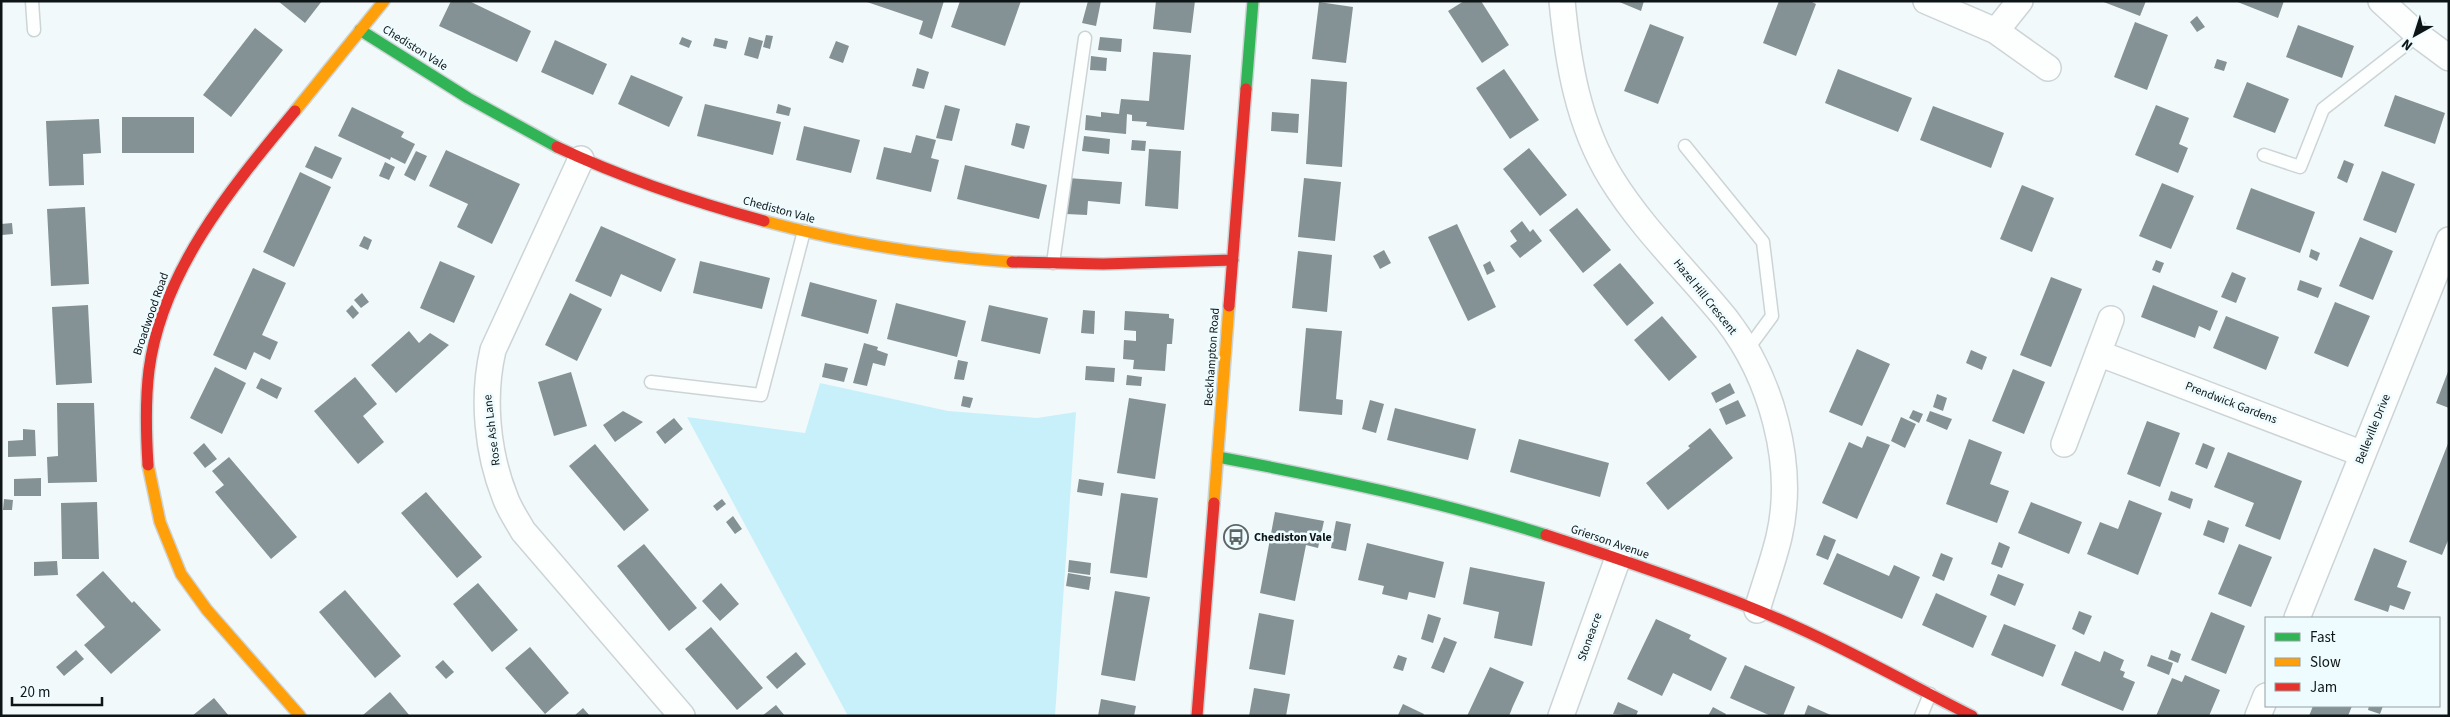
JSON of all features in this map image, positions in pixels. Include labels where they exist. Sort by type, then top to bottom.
[{"type":"street","name":"Broadwood Road","points":[[300,716],[199,602],[181,573],[165,537],[156,506],[145,439],[145,396],[150,357],[164,314],[177,278],[200,237],[229,192],[384,1]]},
{"type":"street","name":"Beckhampton Road","points":[[1197,716],[1253,1]]},
{"type":"street","name":"Hazel Hill Crescent","points":[[1562,1],[1573,83],[1582,117],[1611,178],[1646,225],[1726,320],[1748,350],[1773,411],[1780,441],[1783,472],[1779,536],[1757,610]]},
{"type":"street","points":[[1926,1],[1996,31],[2048,68]]},
{"type":"street","points":[[1996,31],[2020,1]]},
{"type":"street","points":[[2381,1],[2418,36],[2449,58]]},
{"type":"street","name":"Chediston Vale","points":[[360,30],[460,93],[581,159],[673,193],[804,231],[864,244],[939,256],[1053,263],[1233,260]]},
{"type":"street","name":"Rose Ash Lane","points":[[581,159],[493,350],[487,375],[487,400],[494,465],[505,498],[523,531],[682,716]]},
{"type":"street","name":"Belleville Drive","points":[[2297,617],[2449,240]]},
{"type":"street","points":[[2064,444],[2110,318]]},
{"type":"street","name":"Prendwick Gardens","points":[[2098,353],[2363,454]]},
{"type":"street","name":"Grierson Avenue","points":[[1218,457],[1339,480],[1474,512],[1618,558],[1757,610],[1869,662],[1972,716]]},
{"type":"street","name":"Stoneacre","points":[[1562,716],[1618,558]]},
{"type":"street","points":[[2258,716],[2265,698]]},
{"type":"lane","points":[[32,1],[34,30]]},
{"type":"lane","points":[[2264,155],[2300,168],[2322,109],[2418,36]]},
{"type":"lane","points":[[1053,263],[1085,38]]},
{"type":"lane","points":[[1684,146],[1764,242],[1772,316],[1748,350]]},
{"type":"lane","points":[[651,382],[761,396],[804,231]]},
{"type":"lane","points":[[1921,716],[1930,694]]},
{"type":"shaded area","points":[[820,383],[948,411],[1037,418],[1076,412],[1055,716],[848,716],[687,417],[805,433]]},
{"type":"building","points":[[278,1],[322,1],[305,23]]},
{"type":"building","points":[[451,1],[469,1],[531,31],[517,62],[439,26]]},
{"type":"building","points":[[864,1],[944,1],[932,39],[919,34],[923,21]]},
{"type":"building","points":[[960,1],[1021,1],[1005,46],[951,27]]},
{"type":"building","points":[[1088,1],[1101,1],[1096,26],[1082,23]]},
{"type":"building","points":[[1156,1],[1195,1],[1191,33],[1153,29]]},
{"type":"building","points":[[1464,1],[1481,1],[1509,45],[1482,63],[1448,11]]},
{"type":"building","points":[[1617,1],[1644,1],[1641,11]]},
{"type":"building","points":[[1779,1],[1810,1],[1816,4],[1796,56],[1763,43]]},
{"type":"building","points":[[2101,1],[2146,1],[2140,16]]},
{"type":"building","points":[[2235,1],[2284,1],[2278,18]]},
{"type":"building","points":[[1319,2],[1353,7],[1346,63],[1312,59]]},
{"type":"building","points":[[2197,16],[2205,27],[2197,32],[2190,22]]},
{"type":"building","points":[[2135,22],[2168,35],[2147,90],[2114,77]]},
{"type":"building","points":[[1650,24],[1684,37],[1658,104],[1624,91]]},
{"type":"building","points":[[2298,25],[2354,46],[2342,78],[2286,57]]},
{"type":"building","points":[[255,28],[283,50],[231,117],[203,95]]},
{"type":"building","points":[[766,35],[773,36],[770,49],[763,47]]},
{"type":"building","points":[[682,37],[692,41],[689,48],[679,44]]},
{"type":"building","points":[[749,37],[763,41],[758,59],[744,55]]},
{"type":"building","points":[[1100,37],[1122,39],[1121,52],[1098,50]]},
{"type":"building","points":[[715,38],[728,41],[726,49],[713,46]]},
{"type":"building","points":[[555,40],[607,64],[593,95],[541,72]]},
{"type":"building","points":[[836,41],[849,46],[843,63],[829,58]]},
{"type":"building","points":[[1153,52],[1191,55],[1184,130],[1146,126],[1147,122],[1132,121],[1132,115],[1127,114],[1126,134],[1085,130],[1086,115],[1101,117],[1101,112],[1119,114],[1121,99],[1149,101]]},
{"type":"building","points":[[1091,56],[1107,58],[1106,71],[1090,70]]},
{"type":"building","points":[[2217,59],[2227,62],[2224,71],[2214,68]]},
{"type":"building","points":[[917,68],[929,72],[924,89],[912,86]]},
{"type":"building","points":[[1504,69],[1539,120],[1510,139],[1476,88]]},
{"type":"building","points":[[1838,69],[1912,98],[1898,132],[1825,103]]},
{"type":"building","points":[[631,75],[683,97],[669,127],[618,104]]},
{"type":"building","points":[[1311,79],[1347,82],[1342,167],[1306,164]]},
{"type":"building","points":[[2247,82],[2289,99],[2275,133],[2233,117]]},
{"type":"building","points":[[2395,95],[2445,113],[2435,144],[2384,126]]},
{"type":"building","points":[[705,104],[781,122],[773,155],[697,136]]},
{"type":"building","points":[[778,104],[791,108],[789,116],[776,113]]},
{"type":"building","points":[[945,105],[960,109],[952,141],[936,138]]},
{"type":"building","points":[[2156,105],[2189,118],[2179,144],[2188,148],[2178,173],[2135,155]]},
{"type":"building","points":[[1933,106],[2004,133],[1991,168],[1920,140]]},
{"type":"building","points":[[352,107],[404,132],[401,137],[415,144],[405,164],[391,157],[390,160],[338,136]]},
{"type":"building","points":[[1272,112],[1299,114],[1298,133],[1271,131]]},
{"type":"building","points":[[122,117],[194,117],[194,153],[122,153]]},
{"type":"building","points":[[99,119],[101,153],[83,154],[84,185],[49,186],[46,121]]},
{"type":"building","points":[[1016,123],[1030,126],[1024,149],[1011,145]]},
{"type":"building","points":[[804,126],[860,140],[851,173],[796,160]]},
{"type":"building","points":[[916,135],[936,140],[931,158],[939,160],[931,192],[876,179],[884,147],[911,153]]},
{"type":"building","points":[[1084,136],[1110,139],[1109,154],[1082,151]]},
{"type":"building","points":[[1132,140],[1146,141],[1145,151],[1131,150]]},
{"type":"building","points":[[315,146],[342,158],[332,179],[305,167]]},
{"type":"building","points":[[1529,148],[1567,195],[1540,216],[1503,169]]},
{"type":"building","points":[[1149,149],[1181,151],[1178,209],[1145,206]]},
{"type":"building","points":[[446,150],[520,184],[492,244],[457,227],[468,204],[429,186]]},
{"type":"building","points":[[416,151],[427,156],[415,181],[404,175]]},
{"type":"building","points":[[2344,160],[2354,164],[2347,183],[2337,178]]},
{"type":"building","points":[[385,162],[395,167],[389,180],[379,176]]},
{"type":"building","points":[[965,165],[1047,185],[1039,219],[957,199]]},
{"type":"building","points":[[2382,171],[2415,184],[2396,233],[2363,220]]},
{"type":"building","points":[[300,172],[331,187],[294,267],[263,252]]},
{"type":"building","points":[[1068,178],[1122,182],[1120,204],[1088,201],[1087,215],[1066,214]]},
{"type":"building","points":[[1304,178],[1341,182],[1335,241],[1298,237]]},
{"type":"building","points":[[2162,183],[2194,196],[2171,249],[2139,236]]},
{"type":"building","points":[[2022,185],[2054,198],[2032,252],[2000,239]]},
{"type":"building","points":[[2251,188],[2315,212],[2300,253],[2236,229]]},
{"type":"building","points":[[85,207],[89,284],[51,286],[47,209]]},
{"type":"building","points":[[1577,208],[1611,250],[1583,273],[1549,230]]},
{"type":"building","points":[[1522,221],[1530,232],[1533,229],[1542,241],[1520,258],[1510,246],[1517,241],[1510,231]]},
{"type":"building","points":[[12,223],[13,234],[2,235],[1,224]]},
{"type":"building","points":[[1457,224],[1496,307],[1468,321],[1428,237]]},
{"type":"building","points":[[601,226],[676,259],[661,292],[621,274],[611,297],[575,281]]},
{"type":"building","points":[[364,236],[372,240],[368,250],[359,246]]},
{"type":"building","points":[[2360,237],[2393,251],[2373,300],[2339,286]]},
{"type":"building","points":[[2311,249],[2320,253],[2317,261],[2309,257]]},
{"type":"building","points":[[1384,250],[1391,263],[1380,269],[1373,256]]},
{"type":"building","points":[[1298,251],[1332,255],[1327,312],[1292,308]]},
{"type":"building","points":[[2156,260],[2164,263],[2160,273],[2152,270]]},
{"type":"building","points":[[440,261],[475,276],[454,323],[420,308]]},
{"type":"building","points":[[700,261],[770,278],[762,309],[693,293]]},
{"type":"building","points":[[1490,261],[1495,271],[1487,275],[1483,265]]},
{"type":"building","points":[[1620,263],[1654,303],[1627,326],[1593,285]]},
{"type":"building","points":[[253,268],[286,283],[262,335],[278,342],[270,360],[254,352],[246,370],[213,355]]},
{"type":"building","points":[[2232,272],[2246,278],[2236,303],[2221,297]]},
{"type":"building","points":[[2051,277],[2082,289],[2051,367],[2020,355]]},
{"type":"building","points":[[2300,280],[2322,288],[2318,298],[2297,290]]},
{"type":"building","points":[[810,282],[877,300],[868,334],[801,316]]},
{"type":"building","points":[[2153,285],[2218,311],[2210,331],[2199,326],[2195,338],[2141,317]]},
{"type":"building","points":[[362,293],[369,302],[361,308],[354,300]]},
{"type":"building","points":[[570,293],[602,309],[577,361],[545,345]]},
{"type":"building","points":[[2335,302],[2370,316],[2348,367],[2314,353]]},
{"type":"building","points":[[896,303],[966,321],[957,357],[887,339]]},
{"type":"building","points":[[88,305],[92,383],[56,385],[52,307]]},
{"type":"building","points":[[352,305],[359,313],[353,319],[346,311]]},
{"type":"building","points":[[989,305],[1048,318],[1040,354],[981,341]]},
{"type":"building","points":[[1083,310],[1095,311],[1094,334],[1081,333]]},
{"type":"building","points":[[1125,311],[1169,314],[1169,318],[1174,319],[1172,344],[1167,344],[1165,371],[1133,369],[1134,360],[1123,359],[1124,340],[1136,341],[1136,331],[1124,330]]},
{"type":"building","points":[[1662,316],[1697,357],[1669,381],[1634,340]]},
{"type":"building","points":[[2226,316],[2279,337],[2266,370],[2213,348]]},
{"type":"building","points":[[1306,328],[1342,331],[1336,399],[1343,400],[1342,415],[1299,411]]},
{"type":"building","points":[[409,331],[419,343],[430,333],[449,345],[396,393],[371,365]]},
{"type":"building","points":[[864,343],[878,347],[877,350],[888,354],[885,366],[873,363],[867,386],[853,383]]},
{"type":"building","points":[[1857,349],[1890,364],[1862,426],[1829,412]]},
{"type":"building","points":[[1971,350],[1987,357],[1982,370],[1966,363]]},
{"type":"building","points":[[958,360],[968,362],[964,380],[954,379]]},
{"type":"building","points":[[825,363],[848,368],[844,382],[822,377]]},
{"type":"building","points":[[1086,366],[1115,368],[1114,382],[1085,380]]},
{"type":"building","points":[[215,367],[246,383],[222,434],[190,418]]},
{"type":"building","points":[[2013,369],[2045,382],[2024,434],[1992,421]]},
{"type":"building","points":[[2449,369],[2449,408],[2436,403]]},
{"type":"building","points":[[571,372],[587,426],[554,436],[538,382]]},
{"type":"building","points":[[1127,375],[1142,377],[1141,386],[1126,385]]},
{"type":"building","points":[[355,377],[377,404],[363,416],[384,442],[358,464],[314,411]]},
{"type":"building","points":[[261,378],[282,388],[277,399],[256,388]]},
{"type":"building","points":[[1730,383],[1735,393],[1716,403],[1711,393]]},
{"type":"building","points":[[1937,394],[1947,398],[1943,411],[1933,407]]},
{"type":"building","points":[[963,396],[973,398],[970,408],[961,406]]},
{"type":"building","points":[[1129,398],[1166,404],[1155,479],[1117,473]]},
{"type":"building","points":[[1370,400],[1384,404],[1376,433],[1362,429]]},
{"type":"building","points":[[1738,400],[1746,416],[1726,425],[1719,409]]},
{"type":"building","points":[[57,403],[94,403],[97,482],[48,483],[47,457],[58,456]]},
{"type":"building","points":[[1395,408],[1476,429],[1468,460],[1387,440]]},
{"type":"building","points":[[1913,410],[1923,414],[1919,423],[1909,418]]},
{"type":"building","points":[[623,411],[643,422],[615,442],[603,425]]},
{"type":"building","points":[[1930,411],[1952,419],[1947,430],[1926,421]]},
{"type":"building","points":[[1901,417],[1916,424],[1905,448],[1891,441]]},
{"type":"building","points":[[674,418],[683,429],[665,444],[656,432]]},
{"type":"building","points":[[2147,421],[2180,433],[2160,487],[2127,474]]},
{"type":"building","points":[[1710,428],[1733,458],[1668,510],[1646,483],[1690,448],[1688,446]]},
{"type":"building","points":[[23,429],[35,430],[36,456],[8,457],[8,441],[23,440]]},
{"type":"building","points":[[1867,436],[1890,445],[1857,519],[1822,503],[1849,442],[1862,448]]},
{"type":"building","points":[[1519,439],[1609,463],[1600,497],[1510,472]]},
{"type":"building","points":[[1969,439],[2002,452],[1990,484],[2009,491],[1997,523],[1946,504]]},
{"type":"building","points":[[2449,441],[2449,538],[2442,555],[2409,542]]},
{"type":"building","points":[[204,443],[217,459],[205,468],[193,453]]},
{"type":"building","points":[[2203,443],[2215,448],[2207,469],[2195,464]]},
{"type":"building","points":[[595,444],[649,510],[624,531],[569,466]]},
{"type":"building","points":[[2228,452],[2302,481],[2280,540],[2245,526],[2254,503],[2214,487]]},
{"type":"building","points":[[229,457],[297,537],[271,559],[215,492],[224,485],[212,471]]},
{"type":"building","points":[[41,478],[41,496],[14,496],[14,479]]},
{"type":"building","points":[[1079,479],[1104,483],[1102,496],[1077,492]]},
{"type":"building","points":[[2171,491],[2193,499],[2190,509],[2168,500]]},
{"type":"building","points":[[426,492],[482,557],[457,578],[401,513]]},
{"type":"building","points":[[1121,493],[1158,498],[1147,578],[1110,573]]},
{"type":"building","points":[[4,499],[13,500],[12,510],[3,510]]},
{"type":"building","points":[[722,499],[726,504],[717,511],[713,506]]},
{"type":"building","points":[[2129,500],[2162,513],[2138,575],[2087,554],[2100,522],[2118,529]]},
{"type":"building","points":[[97,502],[99,559],[62,559],[61,503]]},
{"type":"building","points":[[2031,502],[2082,522],[2069,554],[2018,533]]},
{"type":"building","points":[[1275,512],[1324,521],[1318,548],[1306,545],[1295,601],[1260,593]]},
{"type":"building","points":[[733,516],[742,529],[735,534],[726,522]]},
{"type":"building","points":[[2208,520],[2229,528],[2224,543],[2203,535]]},
{"type":"building","points":[[1336,521],[1351,524],[1346,551],[1331,548]]},
{"type":"building","points":[[1824,535],[1836,540],[1828,560],[1816,555]]},
{"type":"building","points":[[1999,542],[2010,547],[2002,568],[1991,564]]},
{"type":"building","points":[[1367,543],[1444,562],[1435,598],[1409,592],[1407,600],[1382,594],[1384,586],[1358,580]]},
{"type":"building","points":[[644,544],[697,608],[669,631],[617,566]]},
{"type":"building","points":[[2239,544],[2272,557],[2251,607],[2218,594]]},
{"type":"building","points":[[2374,548],[2407,561],[2397,587],[2411,592],[2404,610],[2390,605],[2388,612],[2354,600]]},
{"type":"building","points":[[1837,553],[1889,576],[1894,565],[1920,577],[1902,619],[1823,584]]},
{"type":"building","points":[[1941,553],[1953,558],[1944,581],[1932,576]]},
{"type":"building","points":[[1069,560],[1091,563],[1090,575],[1068,572]]},
{"type":"building","points":[[57,561],[58,575],[34,576],[34,562]]},
{"type":"building","points":[[1470,567],[1545,582],[1532,646],[1494,638],[1499,612],[1463,604]]},
{"type":"building","points":[[103,571],[132,603],[134,601],[161,630],[111,674],[84,645],[105,627],[76,595]]},
{"type":"building","points":[[1068,573],[1091,577],[1089,590],[1066,586]]},
{"type":"building","points":[[1998,574],[2024,584],[2015,606],[1990,595]]},
{"type":"building","points":[[478,583],[518,630],[492,652],[453,604]]},
{"type":"building","points":[[721,583],[739,604],[720,621],[702,601]]},
{"type":"building","points":[[345,590],[401,656],[375,678],[319,612]]},
{"type":"building","points":[[1115,591],[1150,597],[1135,681],[1101,675]]},
{"type":"building","points":[[1936,593],[1987,616],[1973,648],[1922,625]]},
{"type":"building","points":[[2079,611],[2092,616],[2084,635],[2072,629]]},
{"type":"building","points":[[2211,612],[2245,626],[2226,674],[2191,660]]},
{"type":"building","points":[[1259,613],[1294,620],[1285,675],[1249,669]]},
{"type":"building","points":[[1428,614],[1441,618],[1433,643],[1421,639]]},
{"type":"building","points":[[1656,619],[1691,635],[1689,639],[1727,658],[1711,691],[1673,673],[1662,696],[1627,679]]},
{"type":"building","points":[[2004,624],[2056,645],[2043,677],[1991,655]]},
{"type":"building","points":[[711,627],[763,688],[737,710],[685,649]]},
{"type":"building","points":[[1444,637],[1457,642],[1444,673],[1431,668]]},
{"type":"building","points":[[530,647],[569,693],[545,714],[505,668]]},
{"type":"building","points":[[76,650],[84,659],[64,676],[56,667]]},
{"type":"building","points":[[2171,650],[2181,654],[2178,663],[2168,659]]},
{"type":"building","points":[[2075,651],[2100,662],[2104,651],[2124,660],[2120,670],[2125,672],[2123,677],[2135,682],[2123,711],[2061,685]]},
{"type":"building","points":[[796,652],[806,664],[777,689],[766,677]]},
{"type":"building","points":[[1398,655],[1407,658],[1403,671],[1393,668]]},
{"type":"building","points":[[2151,655],[2173,663],[2169,675],[2147,666]]},
{"type":"building","points":[[443,660],[454,672],[446,679],[435,667]]},
{"type":"building","points":[[1745,665],[1795,687],[1783,716],[1771,716],[1730,698]]},
{"type":"building","points":[[1490,667],[1524,682],[1509,716],[1467,716]]},
{"type":"building","points":[[2185,675],[2220,690],[2209,716],[2156,716],[2172,678],[2182,682]]},
{"type":"building","points":[[1254,688],[1290,694],[1286,716],[1249,716]]},
{"type":"building","points":[[390,692],[410,716],[363,715]]},
{"type":"building","points":[[214,698],[229,716],[192,716]]},
{"type":"building","points":[[1101,699],[1136,706],[1134,716],[1098,716]]},
{"type":"building","points":[[1618,702],[1638,711],[1636,716],[1613,714]]},
{"type":"building","points":[[1403,704],[1424,714],[1423,716],[1398,715]]},
{"type":"building","points":[[776,705],[785,716],[762,716]]},
{"type":"building","points":[[1808,705],[1833,716],[1804,716]]},
{"type":"building","points":[[1713,707],[1726,714],[1725,716],[1708,716]]},
{"type":"building","points":[[2313,707],[2352,707],[2348,716],[2309,716]]},
{"type":"building","points":[[2369,707],[2383,707],[2380,714],[2368,710]]},
{"type":"building","points":[[583,708],[590,716],[574,716]]},
{"type":"traffic: fast","points":[[1246,89],[1253,1]]},
{"type":"traffic: fast","points":[[360,30],[468,98],[557,147]]},
{"type":"traffic: fast","points":[[1218,457],[1383,491],[1465,511],[1546,535]]},
{"type":"traffic: slow","points":[[295,111],[384,1]]},
{"type":"traffic: slow","points":[[764,221],[825,236],[887,248],[1012,262]]},
{"type":"traffic: slow","points":[[1214,503],[1229,306]]},
{"type":"traffic: slow","points":[[148,465],[160,522],[181,574],[207,610],[300,716]]},
{"type":"traffic: jam","points":[[1229,306],[1246,89]]},
{"type":"traffic: jam","points":[[148,465],[146,418],[149,370],[156,333],[169,298],[185,264],[204,231],[248,169],[295,111]]},
{"type":"traffic: jam","points":[[557,147],[607,169],[659,188],[711,206],[764,221]]},
{"type":"traffic: jam","points":[[1012,262],[1103,264],[1233,260]]},
{"type":"traffic: jam","points":[[1197,716],[1214,503]]},
{"type":"traffic: jam","points":[[1546,535],[1679,580],[1785,622],[1839,647],[1972,716]]},
{"type":"place","name":"Chediston Vale","points":[[1236,537]]}]
